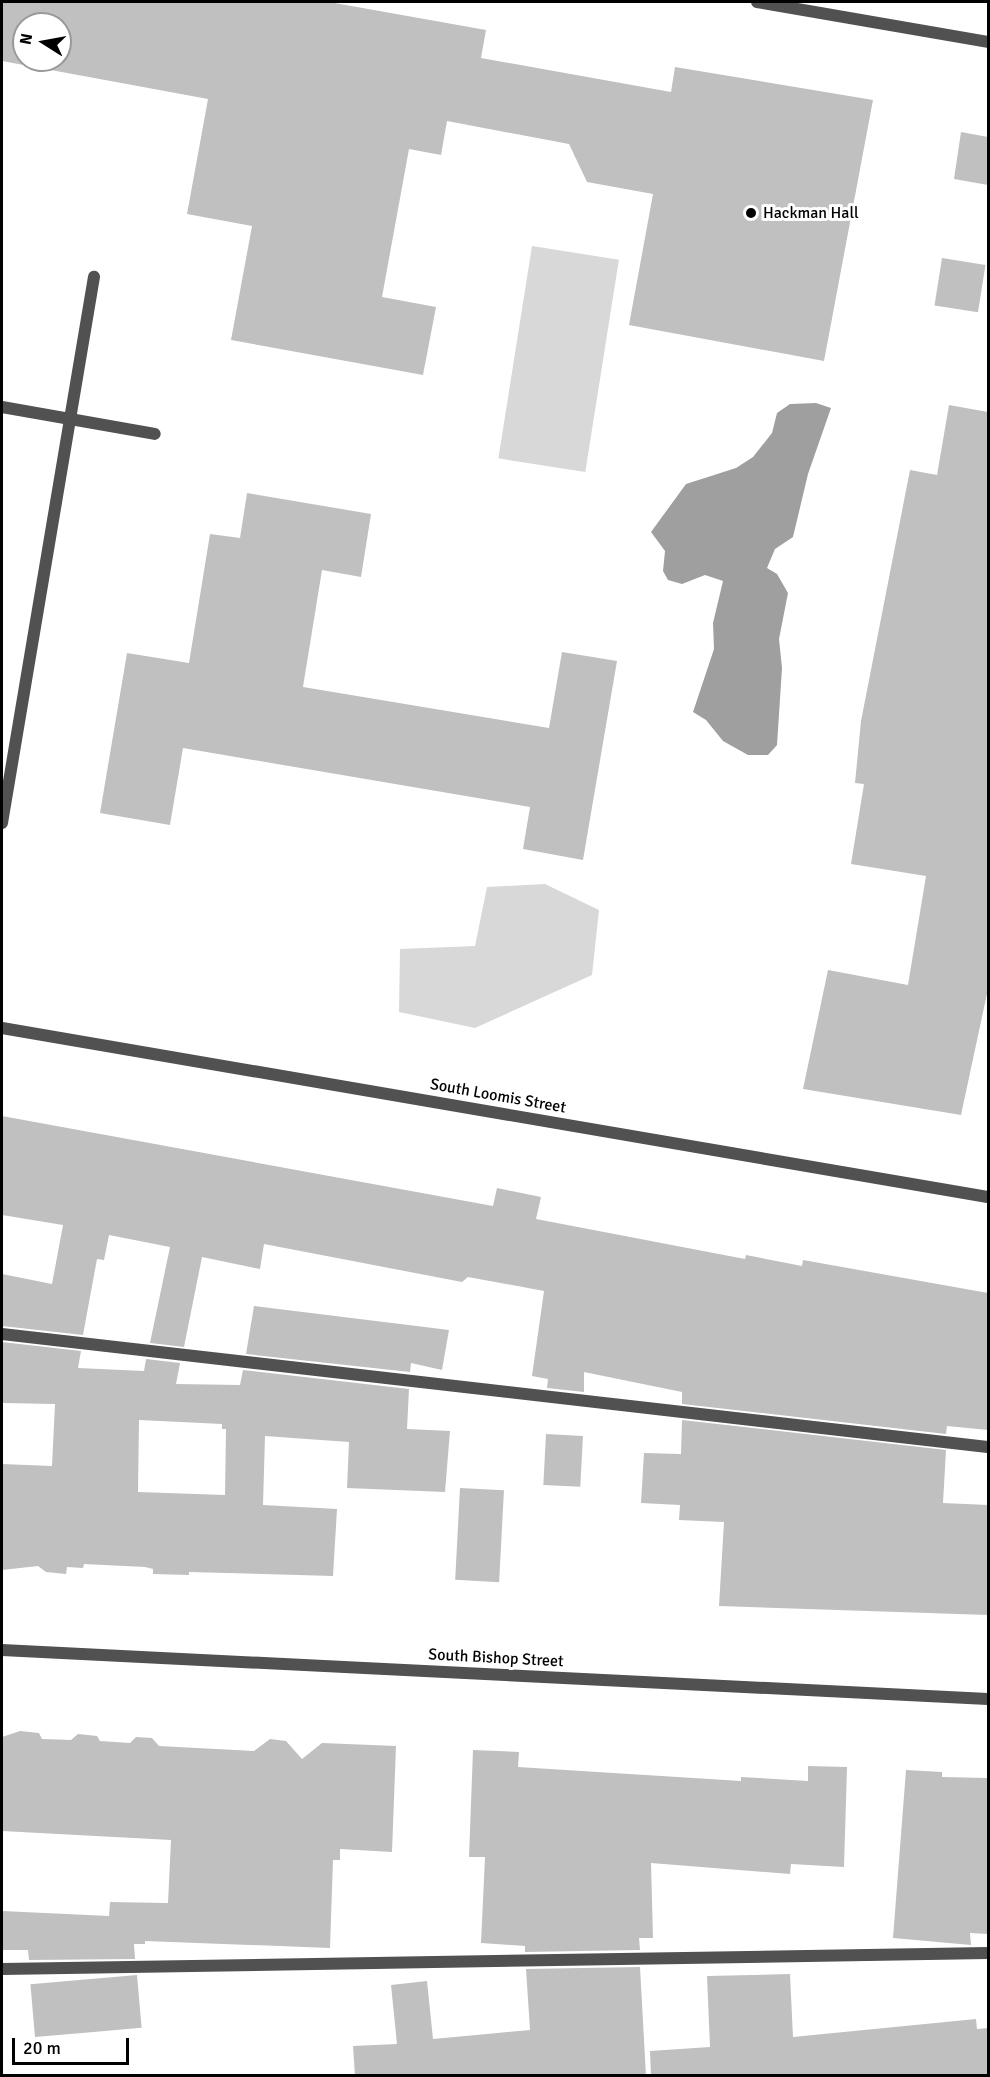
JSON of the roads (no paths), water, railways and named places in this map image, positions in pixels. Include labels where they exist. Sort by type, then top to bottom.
[{"type":"street","points":[[757,2],[988,42]]},
{"type":"street","points":[[2,823],[94,277]]},
{"type":"street","points":[[2,407],[155,434]]},
{"type":"street","name":"South Loomis Street","points":[[2,1028],[988,1197]]},
{"type":"street","points":[[2,1334],[988,1447]]},
{"type":"street","name":"South Bishop Street","points":[[2,1650],[988,1699]]},
{"type":"street","points":[[2,1969],[988,1953]]},
{"type":"place","name":"Hackman Hall","points":[[751,213]]}]
